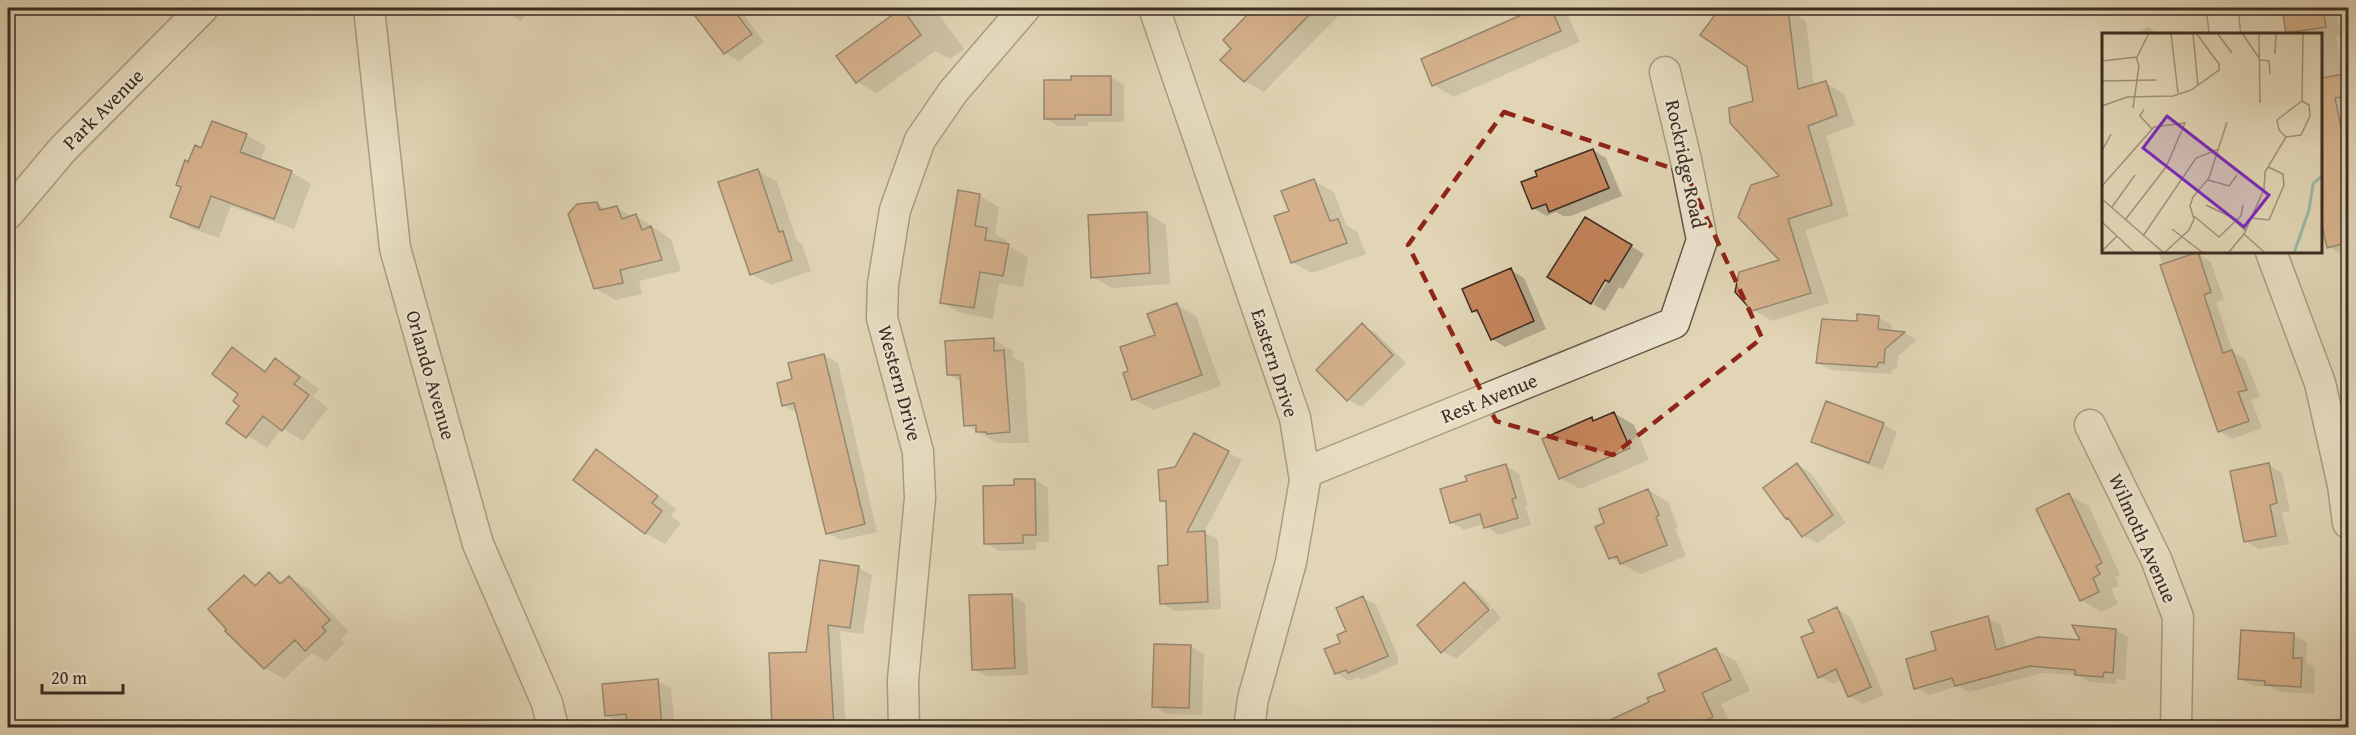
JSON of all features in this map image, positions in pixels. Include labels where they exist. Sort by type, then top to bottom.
[{"type":"street","name":"Park Avenue","points":[[8,214],[63,149],[203,8]]},
{"type":"street","name":"Orlando Avenue","points":[[369,8],[395,248],[478,544],[547,703],[553,728]]},
{"type":"street","name":"Western Drive","points":[[904,728],[903,680],[920,498],[918,452],[882,318],[883,284],[893,220],[920,140],[953,92],[1025,8]]},
{"type":"street","name":"Eastern Drive","points":[[1154,8],[1295,418],[1305,480],[1290,562],[1252,699],[1249,728]]},
{"type":"street","points":[[2222,8],[2224,33]]},
{"type":"street","name":"Rockridge Road","points":[[1665,72],[1702,240],[1674,323]]},
{"type":"street","points":[[2272,254],[2320,383],[2343,485],[2349,523]]},
{"type":"street","name":"Rest Avenue","points":[[1304,473],[1674,323]]},
{"type":"street","name":"Wilmoth Avenue","points":[[2090,425],[2156,559],[2178,617],[2176,728]]},
{"type":"highlighted area","points":[[1504,112],[1686,173],[1762,338],[1613,455],[1496,421],[1408,245]]},
{"type":"building","points":[[689,8],[732,8],[752,34],[724,54]]},
{"type":"building","points":[[902,8],[921,35],[856,83],[836,56]]},
{"type":"building","points":[[1254,8],[1316,8],[1244,82],[1220,60],[1231,49],[1223,40]]},
{"type":"building","points":[[1537,8],[1551,8],[1561,31],[1432,86],[1421,59]]},
{"type":"building","points":[[1720,8],[1758,8],[1765,12],[1788,9],[1798,89],[1826,81],[1837,115],[1808,126],[1832,205],[1788,219],[1811,293],[1752,311],[1735,292],[1739,272],[1779,260],[1738,217],[1751,185],[1779,176],[1730,123],[1729,108],[1753,101],[1747,67],[1700,35]]},
{"type":"building","points":[[2282,8],[2323,8],[2326,27],[2286,33]]},
{"type":"building","points":[[2349,73],[2349,96],[2335,98],[2349,167],[2349,242],[2327,248],[2323,230],[2323,78]]},
{"type":"building","points":[[1071,76],[1111,76],[1111,115],[1075,115],[1075,119],[1044,119],[1044,80],[1071,80]]},
{"type":"building","points":[[212,121],[247,134],[240,152],[292,171],[274,219],[211,196],[199,228],[170,217],[181,187],[176,185],[185,160],[188,162],[195,145],[201,148]]},
{"type":"building","points":[[1593,149],[1609,188],[1549,212],[1546,204],[1532,209],[1521,182],[1537,176],[1535,171]]},
{"type":"building","points":[[758,169],[779,232],[783,231],[792,260],[750,275],[718,182]]},
{"type":"building","points":[[1314,179],[1330,221],[1338,219],[1347,243],[1291,263],[1274,216],[1289,211],[1281,191]]},
{"type":"building","points":[[958,190],[980,194],[975,226],[987,228],[985,240],[1009,244],[1003,276],[980,272],[974,308],[940,303]]},
{"type":"building","points":[[597,202],[600,210],[617,206],[622,219],[636,214],[642,230],[651,226],[662,260],[620,270],[623,283],[594,289],[568,214],[577,204]]},
{"type":"building","points":[[1147,212],[1150,273],[1091,278],[1088,215]]},
{"type":"building","points":[[1585,217],[1632,245],[1609,282],[1605,280],[1591,304],[1547,277]]},
{"type":"building","points":[[2199,254],[2211,292],[2204,295],[2223,353],[2232,350],[2247,390],[2238,392],[2249,421],[2218,432],[2160,265]]},
{"type":"building","points":[[1511,268],[1534,321],[1491,340],[1477,310],[1472,312],[1462,289]]},
{"type":"building","points":[[1177,303],[1202,375],[1132,400],[1123,373],[1128,371],[1120,347],[1155,335],[1147,314]]},
{"type":"building","points":[[1857,314],[1879,316],[1878,329],[1905,332],[1885,349],[1884,363],[1879,362],[1877,367],[1816,363],[1822,319],[1857,321]]},
{"type":"building","points":[[1362,323],[1393,355],[1347,401],[1316,370]]},
{"type":"building","points":[[994,338],[994,351],[1004,350],[1010,432],[987,434],[976,432],[976,425],[964,426],[960,375],[947,375],[945,341]]},
{"type":"building","points":[[232,347],[265,372],[275,358],[300,377],[294,384],[309,395],[282,431],[263,416],[246,438],[226,423],[239,406],[233,401],[238,394],[212,374]]},
{"type":"building","points":[[824,354],[865,524],[826,534],[794,403],[782,406],[777,383],[792,379],[788,363]]},
{"type":"building","points":[[1826,401],[1884,423],[1869,463],[1811,442]]},
{"type":"building","points":[[1614,412],[1630,448],[1559,479],[1542,439],[1592,417],[1593,421]]},
{"type":"building","points":[[1194,433],[1229,451],[1187,532],[1205,531],[1208,602],[1160,604],[1158,566],[1168,565],[1166,501],[1160,501],[1158,470],[1175,467]]},
{"type":"building","points":[[596,449],[658,496],[652,503],[662,511],[645,534],[573,480]]},
{"type":"building","points":[[1797,463],[1833,515],[1802,537],[1763,488]]},
{"type":"building","points":[[2269,463],[2277,503],[2270,505],[2276,536],[2244,542],[2230,471]]},
{"type":"building","points":[[1506,464],[1516,498],[1512,499],[1518,518],[1484,528],[1480,514],[1450,523],[1440,489],[1467,481],[1465,476]]},
{"type":"building","points":[[1014,479],[1035,479],[1036,535],[1023,535],[1023,543],[984,544],[983,486],[1014,485]]},
{"type":"building","points":[[1648,489],[1659,515],[1656,517],[1667,545],[1620,564],[1617,556],[1609,559],[1595,527],[1604,523],[1599,509]]},
{"type":"building","points":[[2069,493],[2102,563],[2096,566],[2100,574],[2093,578],[2099,592],[2080,601],[2036,509]]},
{"type":"building","points":[[820,560],[859,566],[850,628],[828,625],[834,728],[772,728],[769,653],[806,652]]},
{"type":"building","points":[[269,572],[280,584],[289,576],[330,620],[322,627],[326,631],[305,651],[295,640],[264,669],[225,631],[226,629],[208,609],[244,575],[255,586]]},
{"type":"building","points":[[1464,582],[1489,610],[1441,653],[1417,625]]},
{"type":"building","points":[[1012,594],[1015,668],[972,670],[969,595]]},
{"type":"building","points":[[1363,596],[1388,656],[1348,673],[1346,670],[1335,674],[1324,649],[1340,643],[1337,635],[1346,631],[1336,608]]},
{"type":"building","points":[[1837,607],[1871,687],[1848,697],[1836,669],[1818,678],[1801,637],[1814,632],[1808,620]]},
{"type":"building","points":[[1988,616],[1996,650],[2038,637],[2080,640],[2072,625],[2116,629],[2113,673],[2104,672],[2103,677],[2075,675],[2075,670],[2030,666],[1955,686],[1952,678],[1914,689],[1906,659],[1936,650],[1931,632]]},
{"type":"building","points":[[2241,630],[2294,633],[2293,658],[2302,658],[2301,687],[2265,685],[2265,681],[2238,679]]},
{"type":"building","points":[[1154,644],[1191,645],[1189,708],[1152,707]]},
{"type":"building","points":[[1716,648],[1731,680],[1702,693],[1713,717],[1691,728],[1593,728],[1649,702],[1647,698],[1665,691],[1658,674]]},
{"type":"building","points":[[658,679],[662,728],[627,728],[626,714],[605,716],[602,684]]}]
